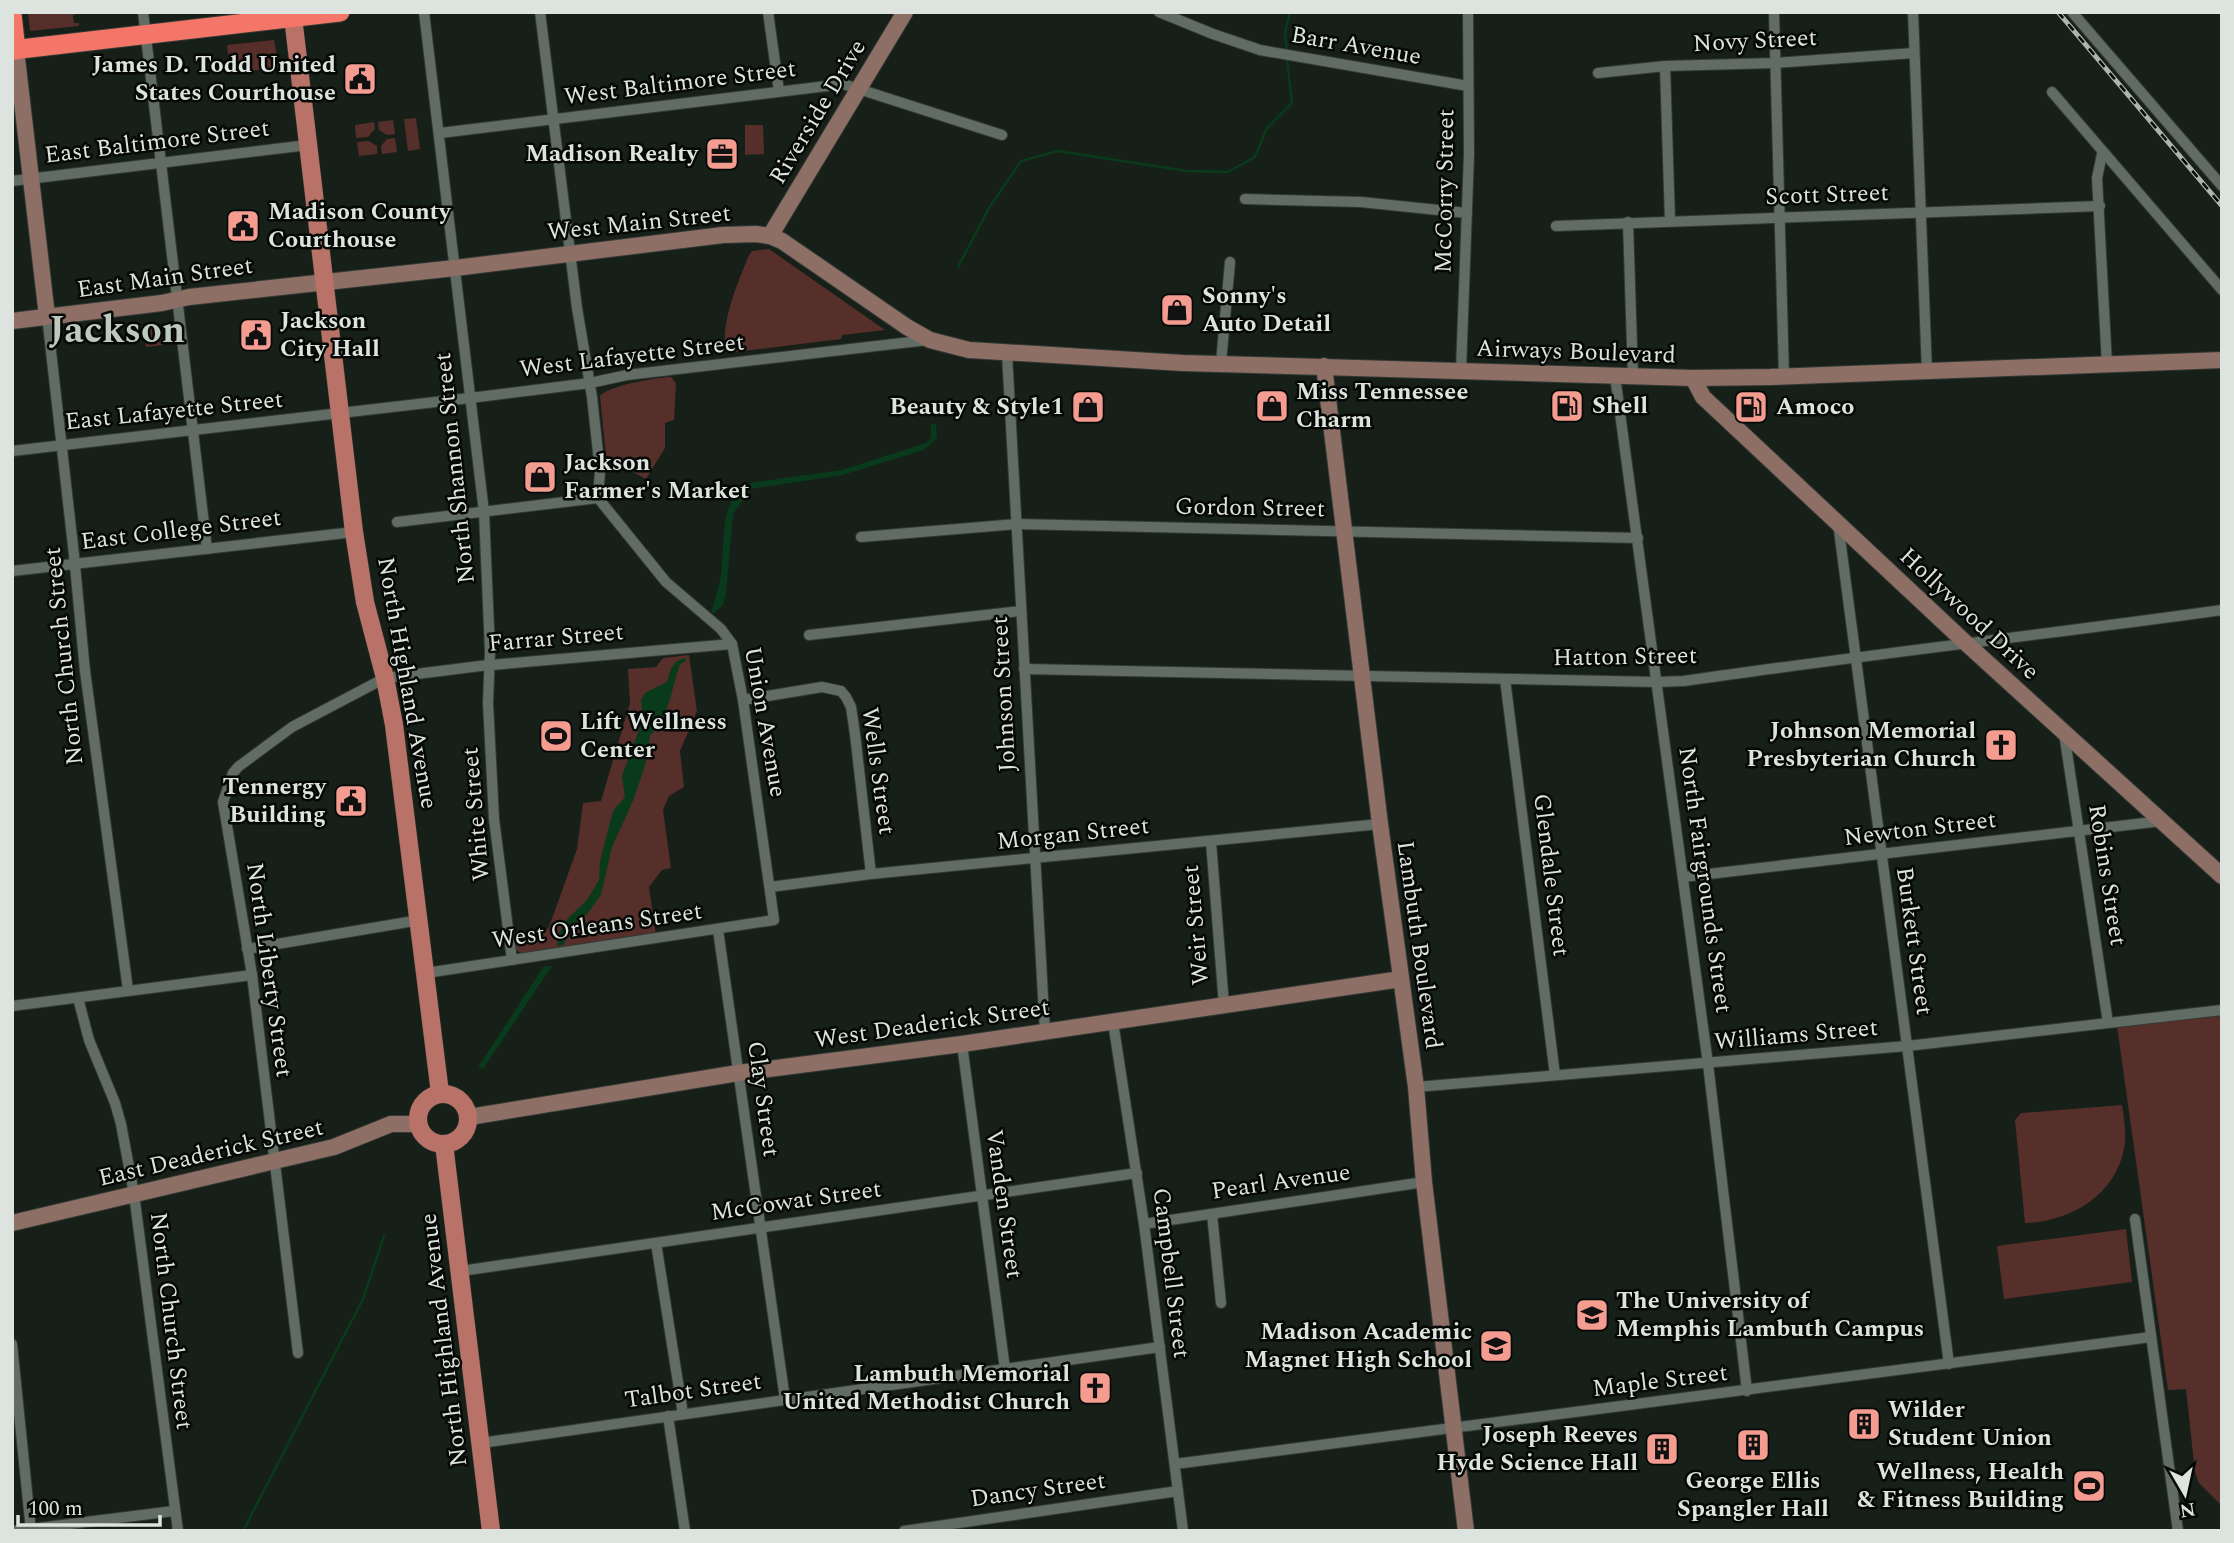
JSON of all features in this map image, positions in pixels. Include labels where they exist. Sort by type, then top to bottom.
[{"type":"highway","points":[[12,14],[14,50],[293,15],[340,12]]},
{"type":"main road","name":"North Highland Avenue","points":[[293,15],[354,532],[365,602],[394,724],[440,1093]]},
{"type":"main road","points":[[440,1093],[456,1097],[467,1109],[469,1117],[468,1125],[459,1139],[444,1144],[427,1139],[418,1124],[420,1107],[425,1100],[440,1093]]},
{"type":"main road","name":"North Highland Avenue","points":[[444,1144],[491,1531]]},
{"type":"street","points":[[143,12],[207,549]]},
{"type":"street","name":"North Shannon Street","points":[[424,12],[484,512],[490,665]]},
{"type":"street","points":[[397,522],[598,498],[600,471],[590,383],[569,253],[540,12]]},
{"type":"street","points":[[768,12],[779,91]]},
{"type":"street","name":"Riverside Drive","points":[[770,236],[905,12]]},
{"type":"street","name":"Barr Avenue","points":[[1159,12],[1213,34],[1280,54],[1468,86]]},
{"type":"street","name":"McCorry Street","points":[[1461,371],[1467,214],[1468,12]]},
{"type":"street","points":[[1774,12],[1784,376]]},
{"type":"street","points":[[1913,12],[1927,372]]},
{"type":"street","points":[[2072,12],[2222,186]]},
{"type":"street","points":[[14,50],[47,316]]},
{"type":"street","name":"Novy Street","points":[[1598,73],[1665,66],[1775,63],[1914,53]]},
{"type":"street","points":[[1665,66],[1670,221]]},
{"type":"street","name":"West Baltimore Street","points":[[440,133],[843,84],[1002,135]]},
{"type":"street","points":[[2052,92],[2102,154],[2222,290]]},
{"type":"street","name":"East Baltimore Street","points":[[12,181],[308,145]]},
{"type":"street","points":[[2102,154],[2096,178],[2100,205],[2107,365]]},
{"type":"street","points":[[1245,198],[1361,202],[1467,214]]},
{"type":"street","name":"Scott Street","points":[[1556,226],[2100,205]]},
{"type":"street","points":[[1628,222],[1633,377]]},
{"type":"street","name":"West Main Street","points":[[324,282],[723,235],[770,236],[797,250],[907,327],[930,340]]},
{"type":"street","points":[[1221,363],[1230,262]]},
{"type":"street","name":"East Main Street","points":[[12,321],[324,282]]},
{"type":"street","name":"North Church Street","points":[[47,316],[91,723],[128,990]]},
{"type":"street","name":"Airways Boulevard","points":[[930,340],[969,350],[1007,354],[1693,378],[2222,360]]},
{"type":"street","name":"West Lafayette Street","points":[[340,414],[590,383],[627,375],[930,340]]},
{"type":"street","name":"Johnson Street","points":[[1007,354],[1045,1032]]},
{"type":"street","name":"Lambuth Boulevard","points":[[1324,366],[1380,824],[1416,1087],[1424,1182],[1466,1531]]},
{"type":"street","name":"North Fairgrounds Street","points":[[1615,376],[1708,1064],[1747,1391]]},
{"type":"street","name":"Hollywood Drive","points":[[1693,378],[1703,397],[1968,645],[2222,876]]},
{"type":"street","name":"East Lafayette Street","points":[[12,451],[340,414]]},
{"type":"street","name":"Union Avenue","points":[[598,498],[666,582],[721,629],[732,644],[743,700],[774,920]]},
{"type":"street","name":"Burkett Street","points":[[1838,523],[1949,1364]]},
{"type":"street","name":"Gordon Street","points":[[861,537],[1017,524],[1639,538]]},
{"type":"street","name":"East College Street","points":[[12,571],[354,532]]},
{"type":"street","name":"Hatton Street","points":[[1024,669],[1684,681],[1855,656],[1968,645],[2222,610]]},
{"type":"street","points":[[809,635],[1020,611]]},
{"type":"street","name":"Farrar Street","points":[[385,678],[490,665],[732,644]]},
{"type":"street","name":"White Street","points":[[490,665],[488,703],[494,819],[512,960]]},
{"type":"street","name":"North Liberty Street","points":[[298,1353],[252,975],[223,802],[233,773],[292,727],[385,678]]},
{"type":"street","name":"Glendale Street","points":[[1505,679],[1555,1075]]},
{"type":"street","name":"Wells Street","points":[[743,700],[821,687],[841,691],[846,697],[851,707],[855,734],[871,874]]},
{"type":"street","name":"Robins Street","points":[[2064,733],[2108,1023]]},
{"type":"street","name":"Newton Street","points":[[1683,877],[2162,821]]},
{"type":"street","name":"Morgan Street","points":[[770,887],[871,874],[1380,824]]},
{"type":"street","name":"Weir Street","points":[[1211,842],[1224,1006]]},
{"type":"street","points":[[247,950],[420,920]]},
{"type":"street","name":"West Orleans Street","points":[[426,972],[774,920]]},
{"type":"street","name":"Clay Street","points":[[718,930],[785,1399]]},
{"type":"street","points":[[12,1006],[252,975]]},
{"type":"street","name":"West Deaderick Street","points":[[469,1117],[738,1073],[962,1044],[1401,979]]},
{"type":"street","name":"North Church Street","points":[[78,998],[97,1060],[118,1113],[134,1194],[178,1531]]},
{"type":"street","name":"Williams Street","points":[[1416,1087],[1907,1046],[2222,1010]]},
{"type":"street","name":"Campbell Street","points":[[1113,1022],[1144,1224],[1183,1531]]},
{"type":"street","name":"Vanden Street","points":[[962,1044],[1005,1369]]},
{"type":"street","name":"East Deaderick Street","points":[[12,1223],[273,1163],[334,1147],[391,1124],[418,1124]]},
{"type":"street","name":"McCowat Street","points":[[461,1271],[1137,1174]]},
{"type":"street","name":"Pearl Avenue","points":[[1144,1224],[1424,1182]]},
{"type":"street","points":[[1212,1214],[1221,1303]]},
{"type":"street","points":[[2134,1219],[2178,1531]]},
{"type":"street","points":[[656,1243],[683,1414]]},
{"type":"street","name":"Maple Street","points":[[1175,1464],[2151,1337]]},
{"type":"street","points":[[12,1344],[31,1530]]},
{"type":"street","name":"Talbot Street","points":[[481,1443],[1160,1347]]},
{"type":"street","points":[[668,1416],[685,1531]]},
{"type":"street","name":"Dancy Street","points":[[904,1531],[1178,1490]]},
{"type":"street","points":[[14,1531],[174,1511]]},
{"type":"shaded area","points":[[28,12],[77,12],[73,16],[74,23],[79,23],[79,26],[30,31]]},
{"type":"shaded area","points":[[274,40],[279,68],[230,73],[227,45]]},
{"type":"shaded area","points":[[416,118],[420,149],[408,151],[404,119]]},
{"type":"shaded area","points":[[393,120],[395,134],[387,135],[379,130],[378,122]]},
{"type":"shaded area","points":[[374,122],[375,129],[368,137],[356,138],[355,125]]},
{"type":"shaded area","points":[[745,125],[763,125],[764,154],[745,155]]},
{"type":"shaded area","points":[[395,138],[397,152],[382,154],[381,146],[387,139]]},
{"type":"shaded area","points":[[369,141],[377,146],[377,154],[359,156],[357,142]]},
{"type":"shaded area","points":[[769,249],[885,330],[842,335],[841,339],[727,353],[727,317],[749,255],[752,251]]},
{"type":"shaded area","points":[[156,324],[160,327],[163,345],[146,347],[144,331],[141,331],[140,326]]},
{"type":"shaded area","points":[[671,377],[676,383],[674,420],[665,423],[665,448],[646,479],[606,455],[600,396],[622,386]]},
{"type":"shaded area","points":[[931,424],[936,424],[937,438],[924,450],[843,475],[751,489],[733,514],[726,593],[723,605],[714,613],[711,612],[720,580],[728,512],[741,490],[754,482],[842,470],[926,443],[931,438]]},
{"type":"shaded area","points":[[689,655],[697,711],[680,751],[684,787],[669,796],[663,810],[671,868],[662,870],[649,887],[656,935],[524,955],[516,950],[515,941],[538,936],[549,927],[577,849],[583,803],[601,801],[630,703],[628,669],[656,667],[663,658]]},
{"type":"shaded area","points":[[686,658],[686,661],[680,664],[661,721],[650,735],[645,766],[612,847],[601,895],[587,914],[578,920],[563,945],[557,946],[559,933],[569,917],[587,900],[599,880],[600,861],[613,811],[625,797],[622,776],[643,719],[641,700],[645,693],[667,682],[675,663]]},
{"type":"shaded area","points":[[544,966],[552,966],[483,1069],[478,1067]]},
{"type":"shaded area","points":[[2222,1016],[2222,1510],[2221,1505],[2199,1483],[2195,1472],[2186,1389],[2168,1390],[2117,1026]]},
{"type":"shaded area","points":[[2122,1105],[2125,1144],[2119,1166],[2111,1180],[2100,1193],[2073,1212],[2058,1218],[2025,1223],[2015,1120],[2021,1113]]},
{"type":"shaded area","points":[[2126,1229],[2132,1282],[2004,1299],[1997,1246]]},
{"type":"waterway","points":[[1287,52],[1285,33],[1290,12]]},
{"type":"waterway","points":[[958,267],[989,208],[1021,161],[1058,151],[1187,171],[1228,172],[1255,157],[1267,128],[1292,103],[1287,59]]},
{"type":"waterway","points":[[243,1531],[363,1299],[384,1236]]},
{"type":"railway","points":[[2058,12],[2222,206]]},
{"type":"place","name":"James D. Todd United States Courthouse","points":[[360,79]]},
{"type":"place","name":"Madison Realty","points":[[722,154]]},
{"type":"place","name":"Madison County Courthouse","points":[[243,226]]},
{"type":"place","name":"Sonny's Auto Detail","points":[[1177,310]]},
{"type":"place","name":"Jackson City Hall","points":[[256,335]]},
{"type":"place","name":"Miss Tennessee Charm","points":[[1272,406]]},
{"type":"place","name":"Shell","points":[[1567,406]]},
{"type":"place","name":"Beauty & Style1","points":[[1088,407]]},
{"type":"place","name":"Amoco","points":[[1751,407]]},
{"type":"place","name":"Jackson Farmer's Market","points":[[540,477]]},
{"type":"place","name":"Lift Wellness Center","points":[[556,736]]},
{"type":"place","name":"Johnson Memorial Presbyterian Church","points":[[2001,745]]},
{"type":"place","name":"Tennergy Building","points":[[351,801]]},
{"type":"place","name":"The University of Memphis Lambuth Campus","points":[[1592,1315]]},
{"type":"place","name":"Madison Academic Magnet High School","points":[[1496,1346]]},
{"type":"place","name":"Lambuth Memorial United Methodist Church","points":[[1095,1388]]},
{"type":"place","name":"Wilder Student Union","points":[[1864,1424]]},
{"type":"place","name":"George Ellis Spangler Hall","points":[[1753,1445]]},
{"type":"place","name":"Joseph Reeves Hyde Science Hall","points":[[1662,1449]]},
{"type":"place","name":"Wellness, Health & Fitness Building","points":[[2089,1486]]},
{"type":"district","name":"Jackson","points":[[117,331]]}]
